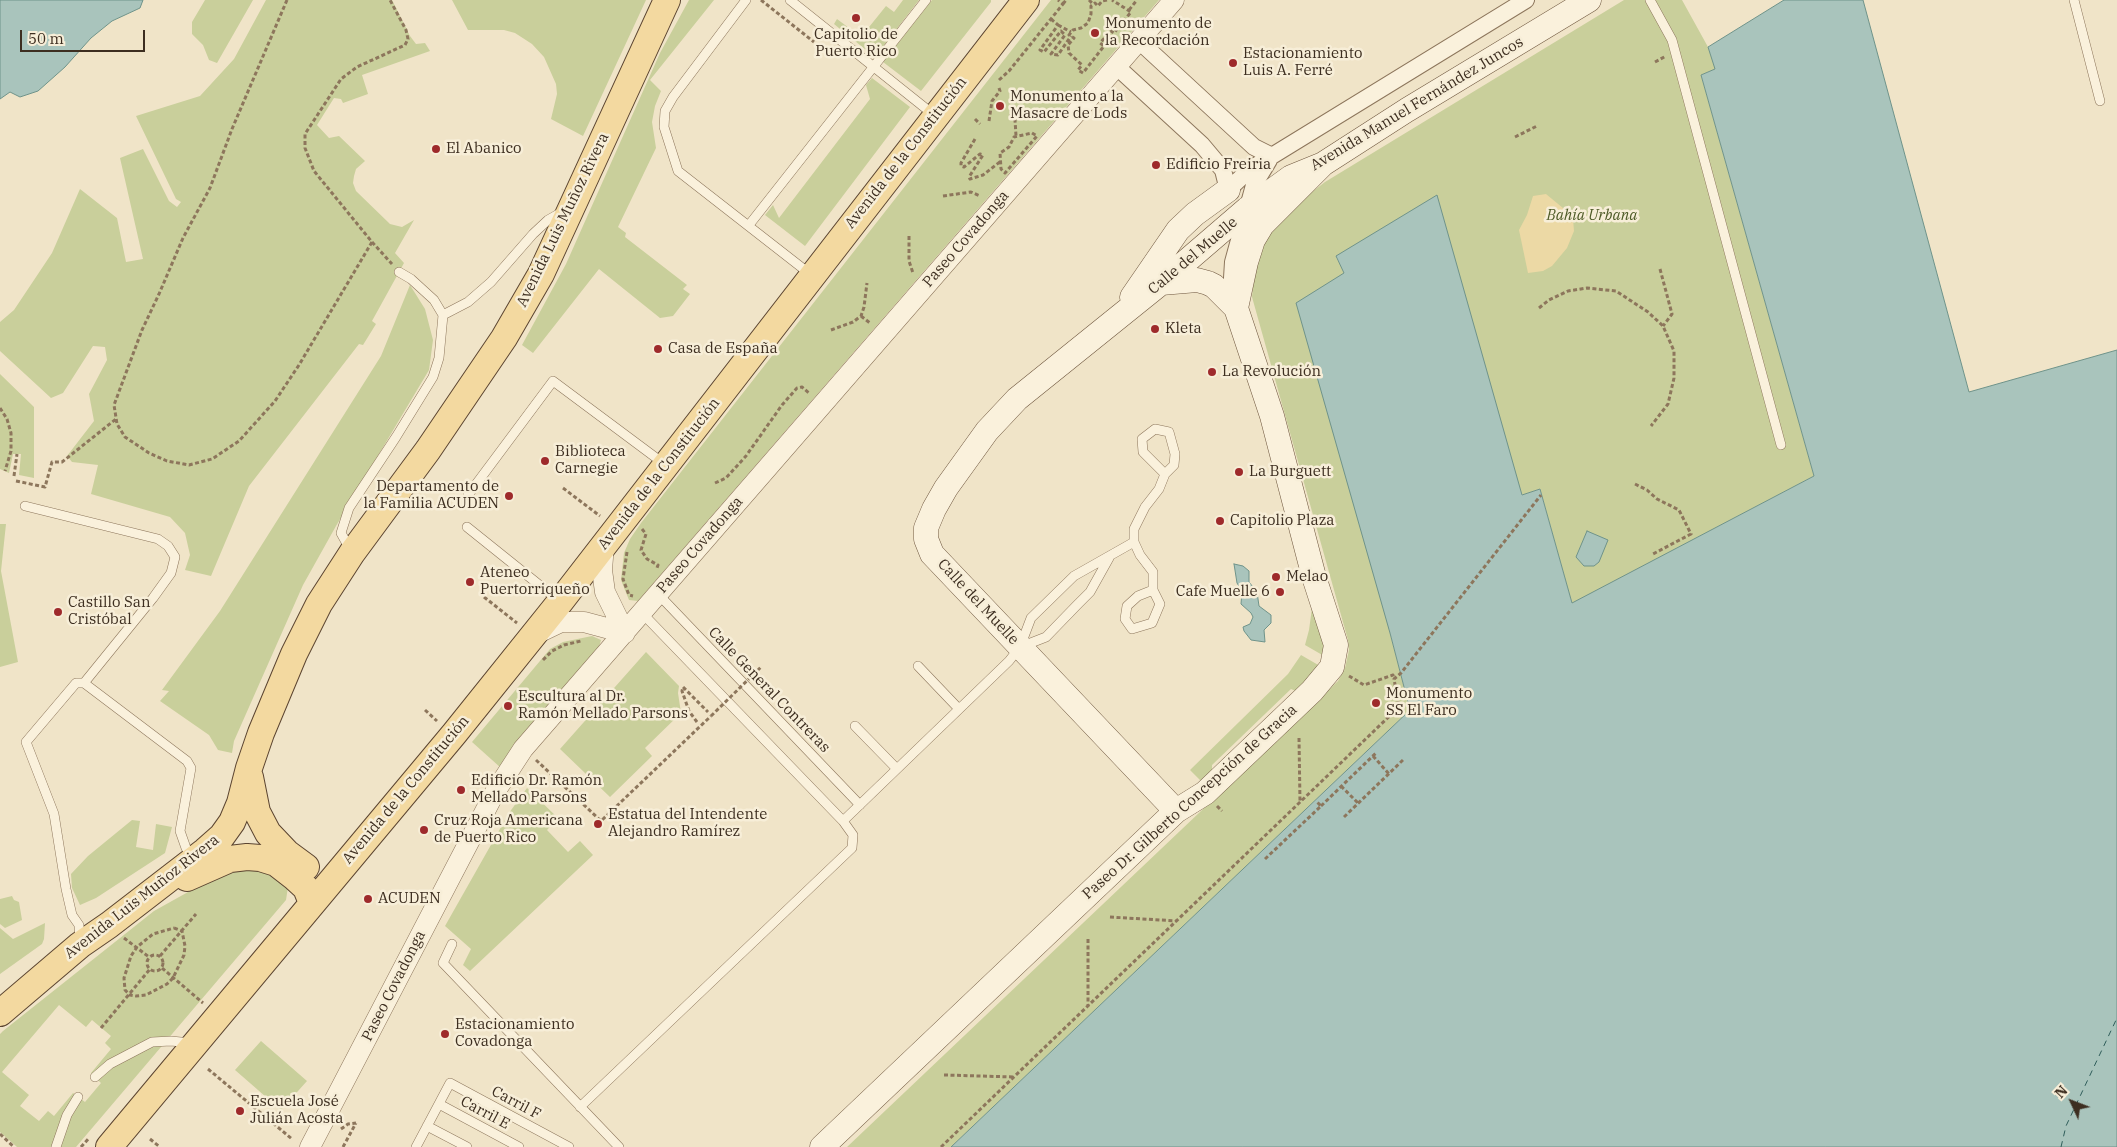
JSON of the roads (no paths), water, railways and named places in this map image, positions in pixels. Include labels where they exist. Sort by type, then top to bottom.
[{"type":"main road","name":"Avenida Luis Muñoz Rivera","points":[[0,1012],[80,945],[195,859],[218,840],[232,822],[240,803],[249,768],[294,654],[319,604],[352,553],[428,450],[504,338],[541,274],[667,0]]},
{"type":"main road","name":"Avenida de la Constitución","points":[[109,1147],[202,1053],[218,1014],[454,734],[525,630],[560,602],[616,546],[666,465],[811,275],[1026,0]]},
{"type":"main road","name":"Avenida Manuel Fernández Juncos","points":[[1247,210],[1291,177],[1323,164],[1407,110],[1589,0]]},
{"type":"main road","points":[[1236,308],[1246,262],[1262,224],[1323,164]]},
{"type":"main road","name":"Calle del Muelle","points":[[1114,320],[1178,230],[1195,214],[1228,190]]},
{"type":"main road","name":"Calle del Muelle","points":[[1176,811],[932,554],[926,539],[926,528],[946,488],[987,431],[1017,399],[1162,283],[1247,210]]},
{"type":"main road","points":[[1162,283],[1197,280],[1208,283],[1214,286],[1236,308]]},
{"type":"main road","name":"Paseo Dr. Gilberto Concepción de Gracia","points":[[822,1147],[1176,811],[1199,798],[1330,672],[1336,645],[1314,577],[1272,416],[1236,308]]},
{"type":"main road","points":[[249,768],[257,812],[268,833],[287,853],[302,865],[318,873],[333,876]]},
{"type":"main road","points":[[154,890],[223,862],[247,857],[267,860],[281,867],[306,888],[312,903]]},
{"type":"main road","points":[[0,992],[28,972],[80,945]]},
{"type":"street","name":"Paseo Covadonga","points":[[301,1143],[495,792],[523,749],[625,632],[639,605],[658,594],[1174,0]]},
{"type":"street","points":[[1116,66],[1202,145],[1223,170],[1228,190],[1249,170],[1526,0]]},
{"type":"street","points":[[1138,40],[1254,147],[1272,156]]},
{"type":"street","points":[[1236,308],[1231,294],[1230,280],[1254,185],[1272,156]]},
{"type":"street","points":[[616,546],[602,570],[605,592],[625,632]]},
{"type":"street","points":[[525,630],[561,622],[584,622],[625,632]]},
{"type":"lane","points":[[746,0],[673,97],[665,111],[664,127],[678,171],[811,275]]},
{"type":"lane","points":[[790,0],[935,116]]},
{"type":"lane","points":[[749,225],[926,0]]},
{"type":"lane","points":[[1650,0],[1672,40],[1781,446]]},
{"type":"lane","points":[[2074,0],[2100,101]]},
{"type":"lane","points":[[444,315],[468,302],[491,282],[533,234],[548,220],[571,207]]},
{"type":"lane","points":[[352,553],[341,533],[349,508],[433,377],[440,358],[444,315],[434,300],[411,279],[399,272]]},
{"type":"lane","points":[[468,495],[553,382],[666,465]]},
{"type":"lane","points":[[1154,590],[1138,596],[1126,606],[1125,619],[1132,629],[1152,623],[1160,604],[1154,590],[1153,572],[1140,555],[1134,542],[1134,529],[1145,507],[1159,489],[1165,474],[1174,465],[1175,454],[1169,432],[1155,429],[1142,439],[1143,452],[1165,474]]},
{"type":"lane","points":[[25,506],[158,539],[168,546],[175,557],[171,573],[153,598],[84,683]]},
{"type":"lane","points":[[467,528],[560,602]]},
{"type":"lane","points":[[843,821],[1009,661],[1020,647],[1032,618],[1074,576],[1134,542]]},
{"type":"lane","points":[[1020,647],[1046,637],[1090,592],[1109,557]]},
{"type":"lane","name":"Calle General Contreras","points":[[658,594],[860,805]]},
{"type":"lane","points":[[580,1107],[852,848],[853,835],[843,821],[639,605]]},
{"type":"lane","points":[[918,666],[959,709]]},
{"type":"lane","points":[[80,945],[79,926],[72,915],[54,814],[26,742],[76,683],[84,683],[187,761],[190,768],[180,831],[186,848],[195,859]]},
{"type":"lane","points":[[855,726],[897,769]]},
{"type":"lane","points":[[452,944],[442,963],[619,1147]]},
{"type":"lane","points":[[95,1077],[110,1064],[152,1042],[171,1041],[202,1053]]},
{"type":"lane","name":"Carril F","points":[[439,1104],[450,1083],[569,1147]]},
{"type":"lane","points":[[56,1147],[67,1115],[78,1097]]},
{"type":"lane","points":[[416,1147],[439,1104]]},
{"type":"lane","name":"Carril E","points":[[439,1104],[519,1147]]},
{"type":"lane","points":[[427,1126],[466,1147]]},
{"type":"water","points":[[0,0],[143,0],[140,8],[112,21],[91,38],[65,67],[38,91],[20,97],[10,92],[0,99]]},
{"type":"water","points":[[1784,0],[1863,0],[1969,392],[2117,350],[2117,1147],[951,1147],[1410,710],[1390,633],[1296,303],[1344,273],[1336,256],[1437,195],[1522,495],[1540,489],[1572,603],[1814,476],[1701,75],[1715,69],[1708,47]]},
{"type":"water","points":[[1587,531],[1608,540],[1599,562],[1594,566],[1584,566],[1576,557]]},
{"type":"water","points":[[1234,564],[1243,566],[1249,571],[1249,582],[1257,592],[1259,606],[1271,615],[1271,623],[1264,630],[1265,642],[1251,640],[1244,631],[1243,627],[1250,624],[1253,617],[1241,604],[1242,591],[1237,583]]},
{"type":"place","name":"Capitolio de Puerto Rico","points":[[856,18]]},
{"type":"place","name":"Monumento de la Recordación","points":[[1095,33]]},
{"type":"place","name":"Estacionamiento Luis A. Ferré","points":[[1233,63]]},
{"type":"place","name":"Monumento a la Masacre de Lods","points":[[1000,106]]},
{"type":"place","name":"El Abanico","points":[[436,149]]},
{"type":"place","name":"Edificio Freiria","points":[[1156,165]]},
{"type":"place","name":"Kleta","points":[[1155,329]]},
{"type":"place","name":"Casa de España","points":[[658,349]]},
{"type":"place","name":"La Revolución","points":[[1212,372]]},
{"type":"place","name":"Biblioteca Carnegie","points":[[545,461]]},
{"type":"place","name":"La Burguett","points":[[1239,472]]},
{"type":"place","name":"Departamento de la Familia ACUDEN","points":[[509,496]]},
{"type":"place","name":"Capitolio Plaza","points":[[1220,521]]},
{"type":"place","name":"Melao","points":[[1276,577]]},
{"type":"place","name":"Ateneo Puertorriqueño","points":[[470,582]]},
{"type":"place","name":"Cafe Muelle 6","points":[[1280,592]]},
{"type":"place","name":"Castillo San Cristóbal","points":[[58,612]]},
{"type":"place","name":"Monumento SS El Faro","points":[[1376,703]]},
{"type":"place","name":"Escultura al Dr. Ramón Mellado Parsons","points":[[508,706]]},
{"type":"place","name":"Edificio Dr. Ramón Mellado Parsons","points":[[461,790]]},
{"type":"place","name":"Estatua del Intendente Alejandro Ramírez","points":[[598,824]]},
{"type":"place","name":"Cruz Roja Americana de Puerto Rico","points":[[424,830]]},
{"type":"place","name":"ACUDEN","points":[[368,899]]},
{"type":"place","name":"Estacionamiento Covadonga","points":[[445,1034]]},
{"type":"place","name":"Escuela José Julián Acosta","points":[[240,1111]]},
{"type":"park label","name":"Bahía Urbana","points":[[1592,216]]}]
